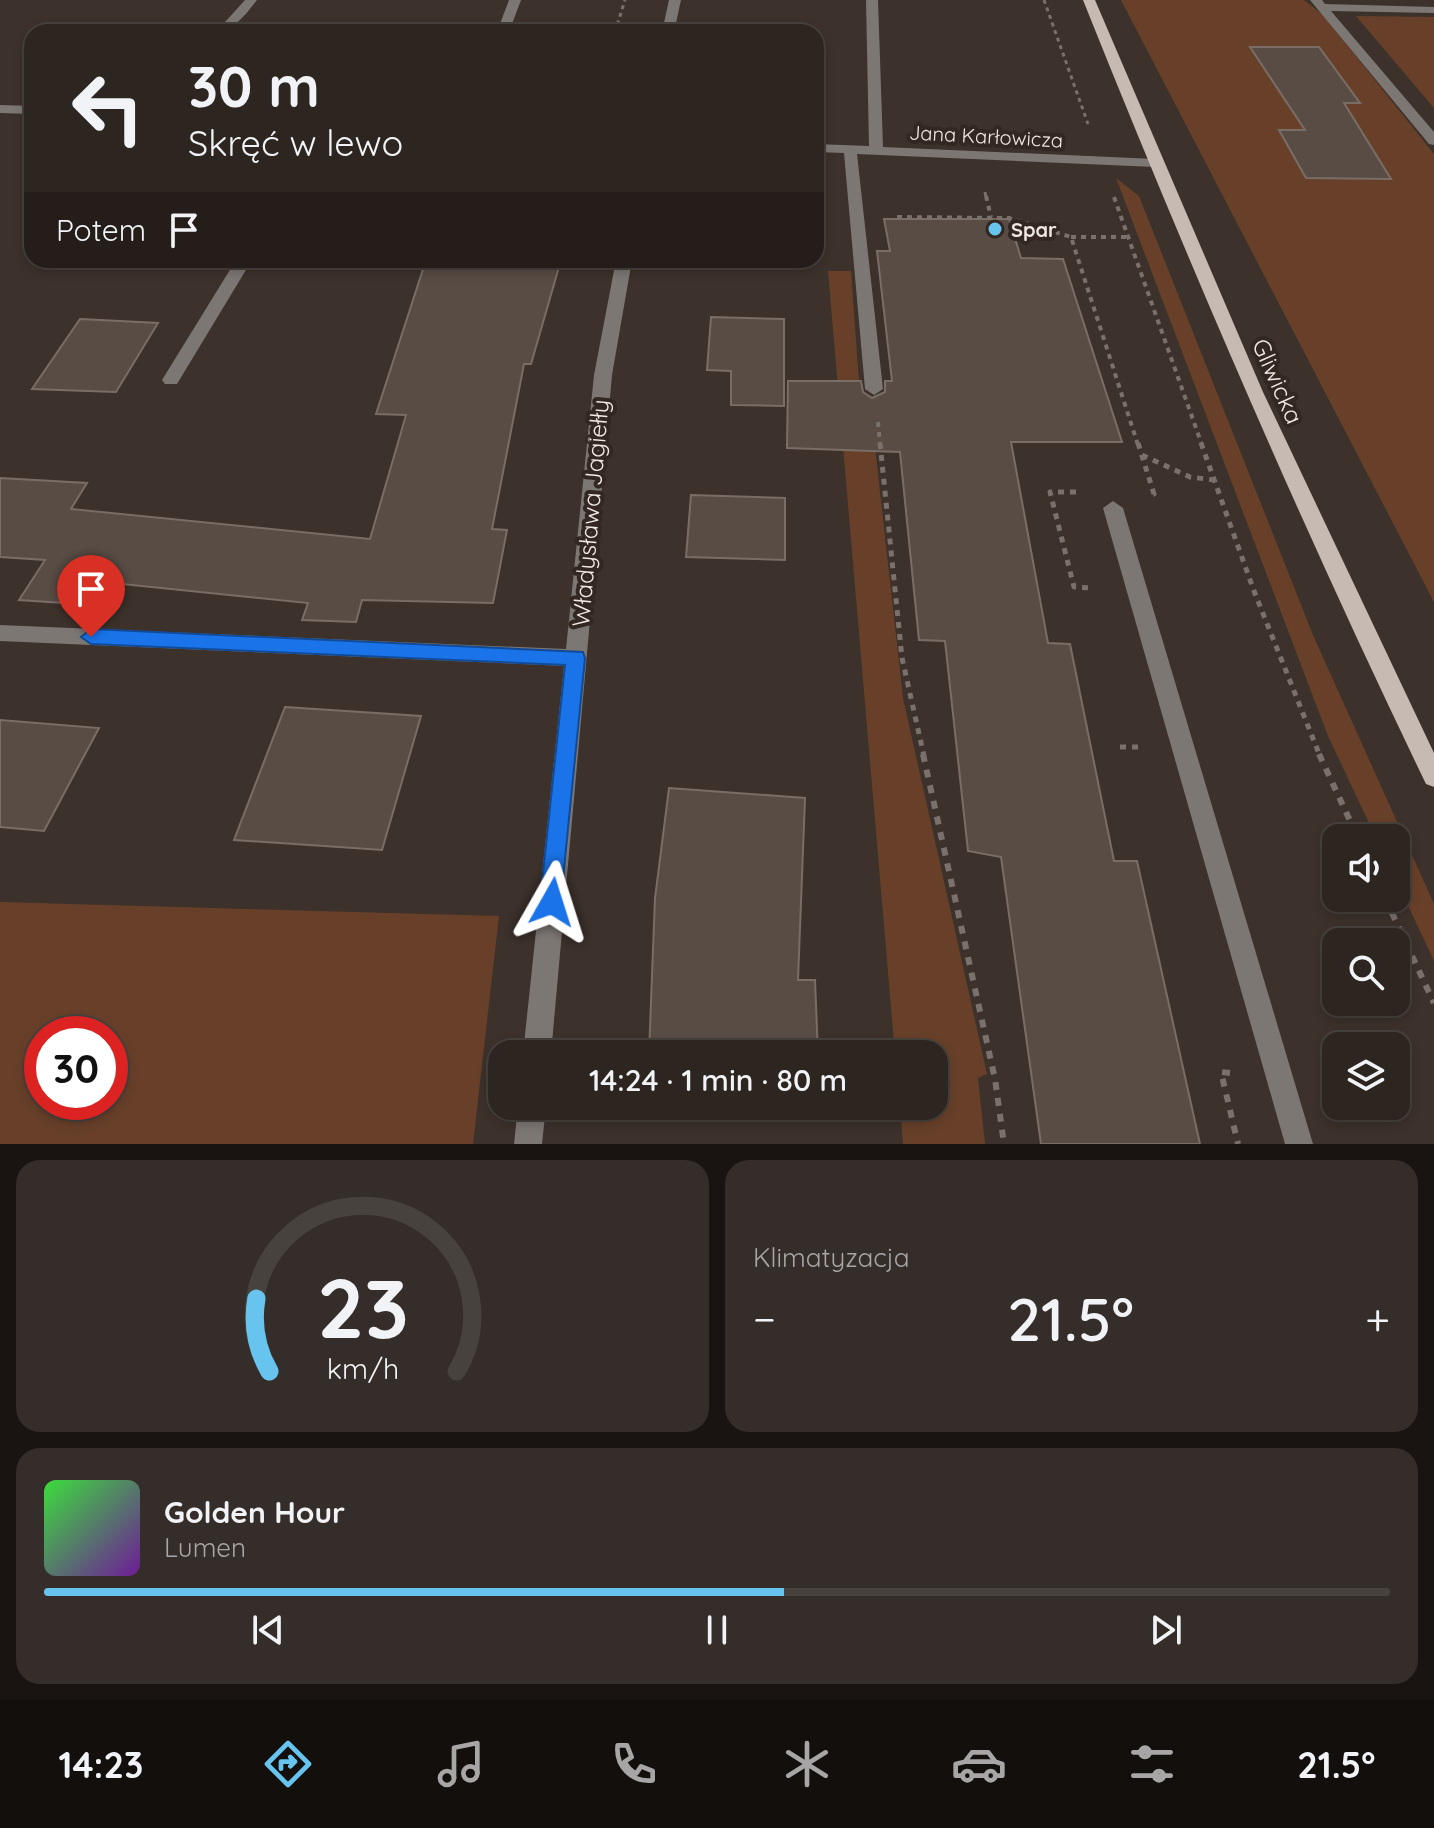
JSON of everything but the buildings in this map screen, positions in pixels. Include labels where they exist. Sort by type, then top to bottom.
[{"type":"main road","name":"Gliwicka","points":[[1089,0],[1155,163],[1304,506],[1434,777]]},
{"type":"street","points":[[230,24],[251,0]]},
{"type":"street","points":[[506,24],[515,0]]},
{"type":"street","points":[[670,24],[675,0]]},
{"type":"street","points":[[872,0],[876,150]]},
{"type":"street","points":[[1319,4],[1434,10]]},
{"type":"street","points":[[1319,4],[1434,141]]},
{"type":"street","points":[[0,109],[24,110]]},
{"type":"street","name":"Jana Karłowicza","points":[[824,148],[1155,163]]},
{"type":"street","points":[[850,149],[874,389]]},
{"type":"street","points":[[171,380],[239,268]]},
{"type":"street","name":"Władysława Jagiełły","points":[[538,1040],[603,375],[623,268]]},
{"type":"street","points":[[1113,508],[1299,1144]]},
{"type":"street","points":[[0,633],[576,658]]},
{"type":"street","points":[[528,1144],[531,1120]]},
{"type":"path","points":[[618,24],[625,0]]},
{"type":"path","points":[[1044,0],[1214,480],[1299,709],[1352,824]]},
{"type":"path","points":[[986,197],[991,217]]},
{"type":"path","points":[[892,217],[1009,218],[1071,237],[1128,237]]},
{"type":"path","points":[[1071,237],[1152,486]]},
{"type":"path","points":[[880,439],[902,658],[995,1079],[1004,1144]]},
{"type":"path","points":[[1141,455],[1190,477],[1214,480]]},
{"type":"path","points":[[1392,912],[1434,1003]]},
{"type":"shaded area","points":[[1121,0],[1304,0],[1323,15],[1434,154],[1434,602]]},
{"type":"shaded area","points":[[1356,16],[1434,17],[1434,108]]},
{"type":"shaded area","points":[[1116,178],[1139,196],[1313,635],[1398,824],[1369,824],[1328,736]]},
{"type":"shaded area","points":[[828,271],[851,271],[861,410],[871,411],[903,698],[987,1074],[978,1078],[985,1144],[903,1144],[901,1120],[948,1120],[948,1040],[894,1040]]},
{"type":"shaded area","points":[[1410,851],[1434,904],[1434,961],[1410,910]]},
{"type":"shaded area","points":[[0,902],[499,916],[473,1144],[0,1144]]},
{"type":"place","name":"Spar","points":[[995,229]]},
{"type":"route","points":[[91,637],[576,658],[552,902]]}]
